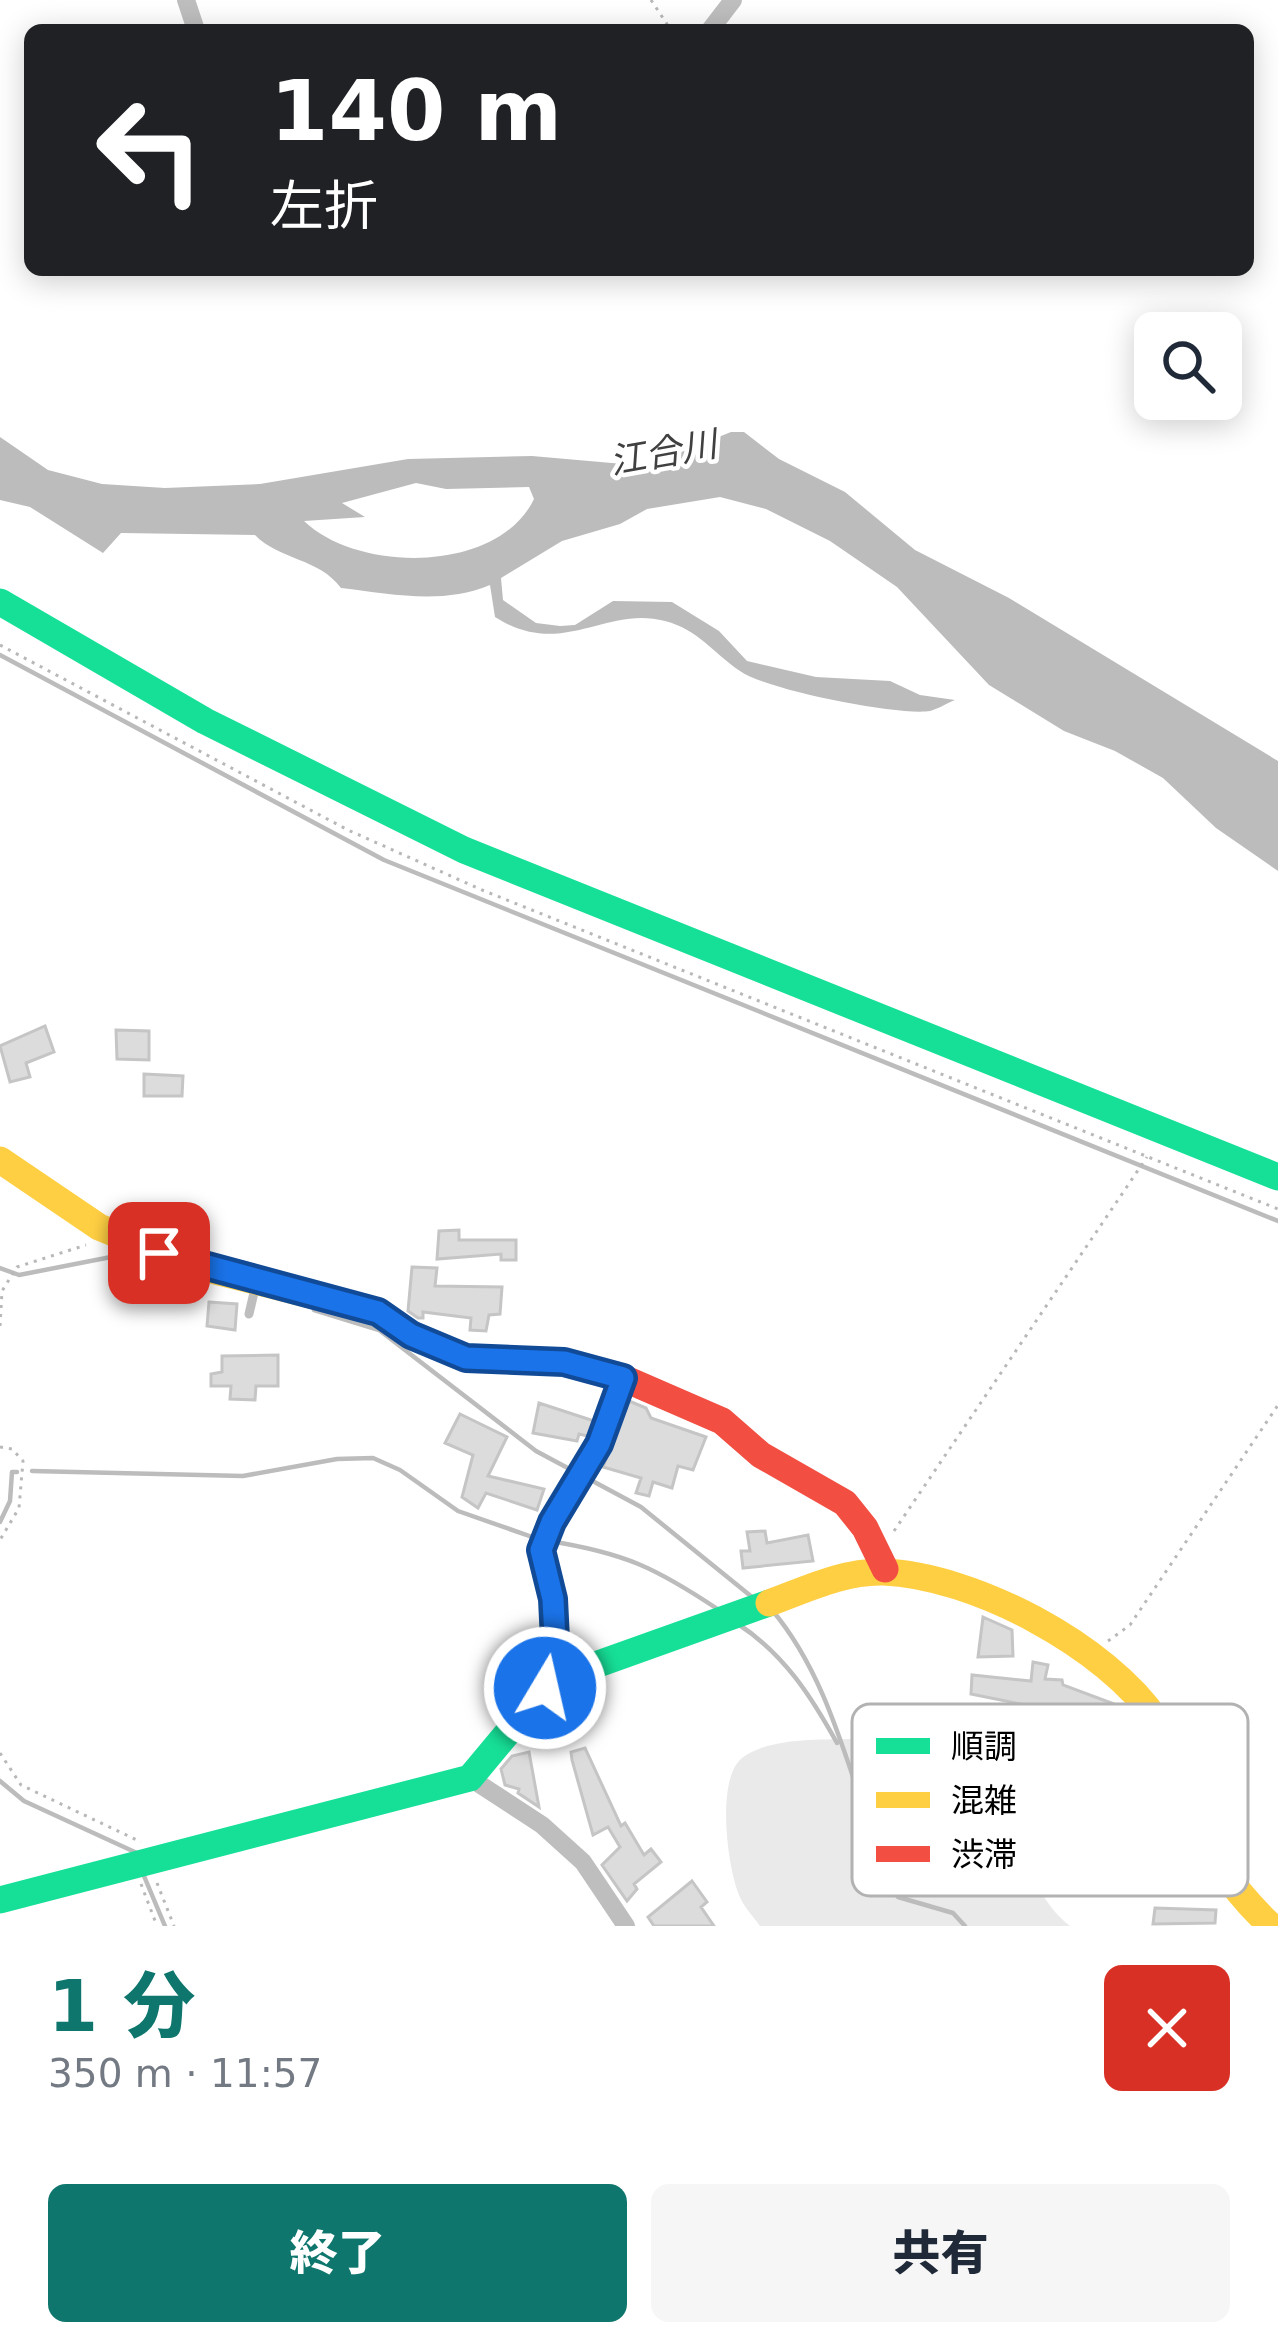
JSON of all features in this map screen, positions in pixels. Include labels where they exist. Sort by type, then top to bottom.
[{"type":"street","points":[[715,24],[733,0]]},
{"type":"street","points":[[0,602],[205,721],[357,801],[464,850],[1278,1178]]},
{"type":"street","points":[[0,1160],[108,1231],[191,1265],[378,1312],[411,1335],[466,1358],[564,1362],[623,1378],[722,1421],[775,1464],[845,1503],[882,1561],[1015,1607],[1085,1654],[1141,1704]]},
{"type":"street","points":[[545,1688],[555,1640],[553,1599],[541,1550],[599,1444],[623,1378]]},
{"type":"street","points":[[0,1900],[470,1778],[545,1688],[573,1673],[882,1561]]},
{"type":"street","points":[[470,1778],[542,1825],[583,1862],[626,1926]]},
{"type":"street","points":[[1242,1896],[1271,1926]]},
{"type":"lane","points":[[249,1314],[257,1281]]},
{"type":"path","points":[[882,1561],[1145,1159]]},
{"type":"path","points":[[0,1326],[8,1277],[17,1267],[93,1243],[108,1231]]},
{"type":"path","points":[[1085,1654],[1130,1625],[1278,1405]]},
{"type":"path","points":[[0,1447],[12,1449],[22,1461],[19,1508],[0,1540]]},
{"type":"path","points":[[0,1753],[21,1785],[135,1837],[157,1926]]},
{"type":"path","points":[[142,1864],[152,1873],[174,1926]]},
{"type":"shaded area","points":[[731,432],[744,432],[779,459],[845,492],[915,550],[1009,598],[1278,761],[1278,871],[1216,828],[1163,778],[1115,751],[1064,731],[989,685],[897,587],[830,541],[766,509],[720,497],[647,509],[620,524],[562,541],[501,578],[503,600],[536,623],[560,626],[575,625],[613,601],[672,602],[719,631],[747,661],[816,677],[890,681],[920,695],[955,700],[930,711],[914,711],[803,693],[740,671],[696,636],[665,621],[623,620],[562,633],[519,629],[495,617],[490,585],[435,596],[341,588],[322,571],[275,550],[255,535],[121,533],[103,553],[30,507],[0,500],[0,437],[48,470],[102,484],[165,488],[260,484],[408,459],[532,456],[646,466]],"holes":[[[416,483],[446,489],[529,487],[534,499],[516,524],[490,541],[460,553],[426,558],[358,550],[328,538],[304,521],[365,517],[342,503]]]},
{"type":"shaded area","points":[[852,1739],[852,1896],[1043,1896],[1070,1926],[760,1926],[741,1899],[731,1864],[726,1823],[729,1784],[742,1758],[767,1746]]},
{"type":"building","points":[[45,1026],[54,1052],[26,1063],[30,1077],[10,1082],[0,1046]]},
{"type":"building","points":[[116,1030],[149,1031],[149,1060],[117,1059]]},
{"type":"building","points":[[144,1074],[183,1076],[182,1096],[144,1096]]},
{"type":"building","points":[[459,1230],[459,1240],[516,1240],[516,1260],[501,1260],[501,1254],[437,1259],[439,1231]]},
{"type":"building","points":[[412,1267],[437,1268],[435,1286],[502,1287],[500,1314],[489,1315],[486,1331],[470,1330],[471,1318],[423,1312],[423,1318],[418,1318],[408,1311]]},
{"type":"building","points":[[209,1302],[237,1304],[235,1330],[207,1326]]},
{"type":"building","points":[[278,1355],[278,1386],[256,1386],[255,1400],[230,1399],[231,1386],[211,1386],[211,1374],[222,1372],[222,1356]]},
{"type":"building","points":[[629,1401],[646,1408],[651,1418],[706,1437],[693,1470],[678,1466],[672,1488],[653,1482],[649,1496],[636,1493],[641,1478],[603,1467]]},
{"type":"building","points":[[539,1403],[594,1421],[588,1436],[579,1434],[577,1441],[533,1433]]},
{"type":"building","points":[[460,1414],[507,1437],[488,1476],[544,1489],[537,1510],[486,1493],[478,1508],[462,1497],[473,1455],[445,1443]]},
{"type":"building","points":[[765,1531],[767,1543],[808,1535],[813,1561],[743,1568],[741,1551],[750,1551],[747,1532]]},
{"type":"building","points":[[983,1617],[1012,1630],[1013,1656],[978,1657]]},
{"type":"building","points":[[1033,1662],[1048,1665],[1045,1679],[1062,1680],[1063,1685],[1114,1704],[1020,1704],[971,1694],[972,1675],[1031,1681]]},
{"type":"building","points":[[585,1748],[621,1826],[625,1823],[644,1855],[651,1849],[661,1862],[634,1884],[637,1889],[627,1901],[602,1865],[620,1847],[608,1827],[593,1835],[572,1760],[571,1752]]},
{"type":"building","points":[[529,1752],[539,1807],[518,1793],[519,1789],[505,1785],[501,1769],[512,1756]]},
{"type":"building","points":[[692,1881],[707,1902],[701,1907],[714,1926],[654,1926],[648,1917]]},
{"type":"building","points":[[1155,1908],[1216,1910],[1215,1923],[1153,1924]]},
{"type":"waterway","points":[[0,655],[384,860],[1278,1221]]},
{"type":"waterway","points":[[0,1268],[19,1275],[111,1257],[165,1268]]},
{"type":"waterway","points":[[314,1310],[379,1330],[536,1451],[577,1473]]},
{"type":"waterway","points":[[32,1471],[243,1476],[337,1459],[373,1458],[400,1470],[458,1511],[538,1539]]},
{"type":"waterway","points":[[0,1522],[10,1501],[12,1472],[17,1472]]},
{"type":"waterway","points":[[587,1478],[641,1507],[752,1597]]},
{"type":"waterway","points":[[549,1541],[639,1564],[719,1610]]},
{"type":"waterway","points":[[772,1610],[814,1676],[852,1775]]},
{"type":"waterway","points":[[738,1624],[795,1677],[837,1743]]},
{"type":"waterway","points":[[0,1781],[24,1801],[137,1853]]},
{"type":"waterway","points":[[144,1876],[165,1926]]},
{"type":"waterway","points":[[898,1896],[953,1913],[965,1926]]},
{"type":"traffic: fast","points":[[0,602],[205,721],[464,850],[1278,1177]]},
{"type":"traffic: fast","points":[[0,1900],[470,1778],[545,1688],[573,1673],[769,1603]]},
{"type":"traffic: slow","points":[[0,1160],[99,1227],[191,1265],[378,1312],[411,1335],[467,1358],[517,1360]]},
{"type":"traffic: slow","points":[[769,1603],[824,1582],[883,1572],[957,1586],[1072,1642],[1106,1666],[1144,1704]]},
{"type":"traffic: slow","points":[[1243,1896],[1271,1926]]},
{"type":"traffic: jam","points":[[517,1360],[564,1362],[623,1378],[722,1421],[761,1455],[845,1503],[865,1528],[885,1569]]},
{"type":"route","points":[[159,1253],[378,1312],[411,1335],[466,1358],[564,1362],[623,1378],[599,1444],[552,1522],[541,1550],[553,1599],[555,1640],[545,1688]]},
{"type":"water label","name":"江合川","points":[[663,452]]}]
